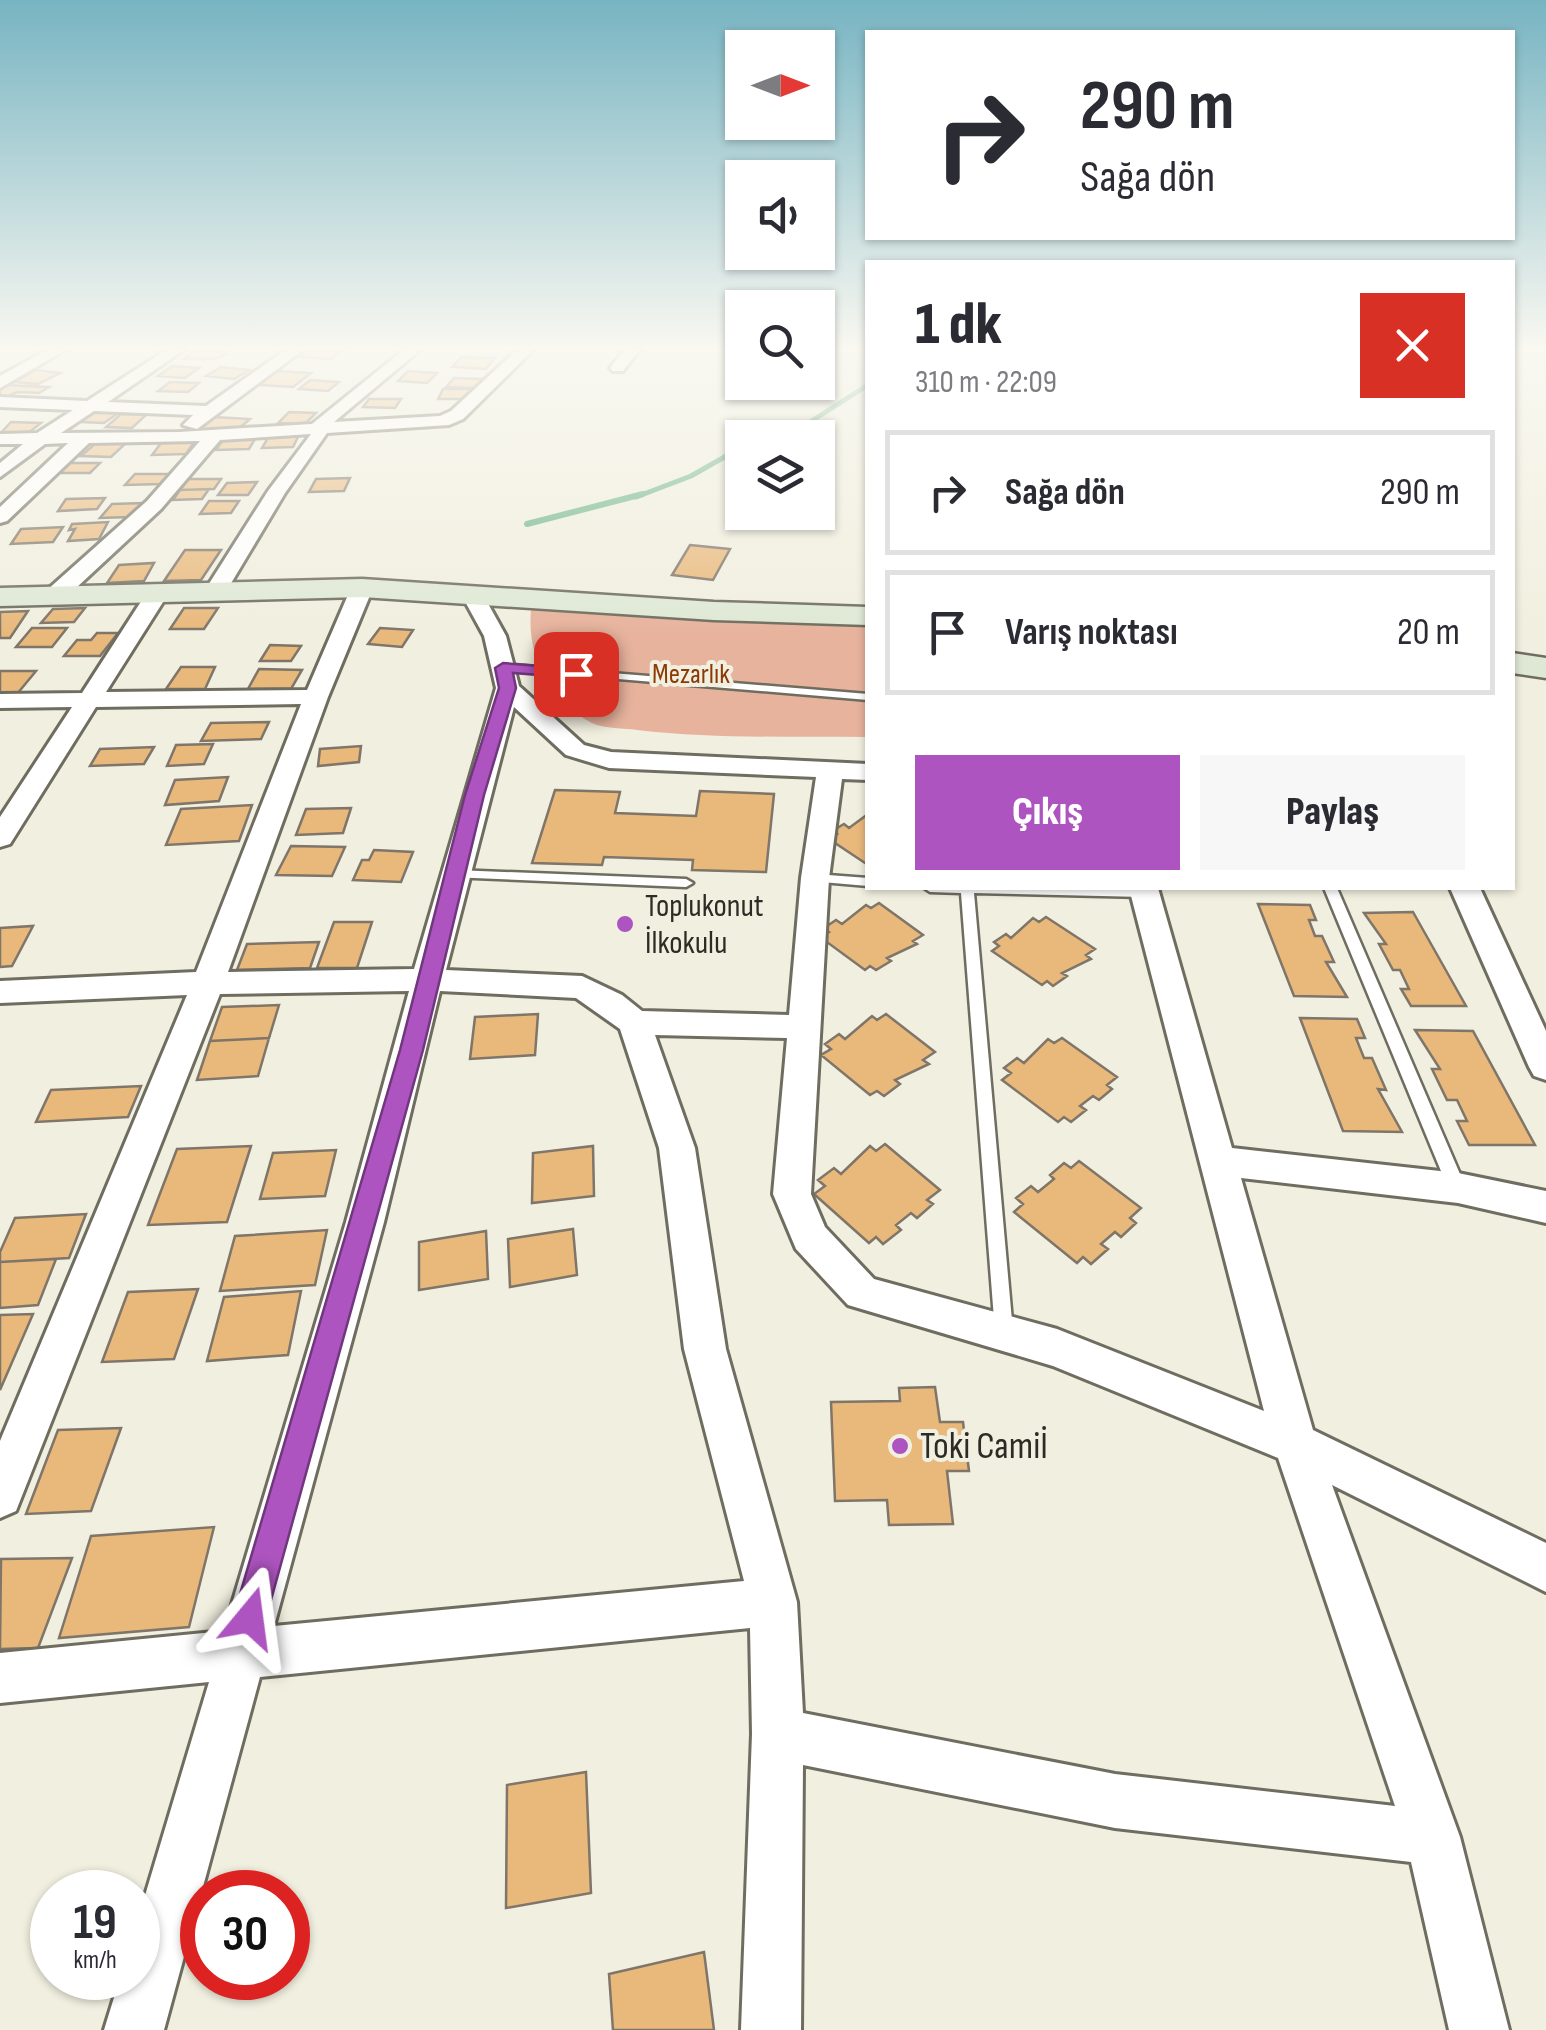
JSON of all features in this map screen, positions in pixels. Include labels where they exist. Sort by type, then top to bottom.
[{"type":"street","points":[[0,472],[34,444]]},
{"type":"street","points":[[0,517],[78,444]]},
{"type":"street","points":[[54,596],[154,506],[207,444]]},
{"type":"street","points":[[216,590],[277,491],[313,444]]},
{"type":"street","points":[[0,1495],[208,983],[316,697],[362,588]]},
{"type":"street","points":[[0,597],[362,588],[714,611],[865,616]]},
{"type":"street","points":[[4,827],[158,591]]},
{"type":"street","points":[[473,596],[494,636],[505,678],[548,729],[575,750],[609,760],[849,771],[814,878],[792,1194],[810,1237],[862,1293],[1057,1348],[1295,1444],[1546,1568]]},
{"type":"street","points":[[1515,663],[1546,668]]},
{"type":"street","points":[[134,2030],[350,1275],[505,678]]},
{"type":"street","points":[[0,701],[316,697]]},
{"type":"street","points":[[1143,890],[1295,1444],[1432,1837],[1480,2030]]},
{"type":"street","points":[[1466,890],[1546,1067]]},
{"type":"street","points":[[0,992],[208,983],[428,980],[582,988],[610,1003],[634,1023],[677,1148],[705,1349],[773,1602],[778,1734],[771,2030]]},
{"type":"street","points":[[634,1023],[805,1026]]},
{"type":"street","points":[[1218,1161],[1458,1188],[1546,1207]]},
{"type":"street","points":[[0,1678],[773,1602]]},
{"type":"street","points":[[778,1734],[1115,1801],[1432,1837]]},
{"type":"lane","points":[[505,678],[865,698]]},
{"type":"lane","points":[[455,874],[686,883]]},
{"type":"lane","points":[[814,878],[865,882]]},
{"type":"lane","points":[[967,890],[1004,1333]]},
{"type":"lane","points":[[1331,890],[1458,1188]]},
{"type":"green space","name":"Mezarlık","points":[[532,602],[865,620],[865,737],[694,735],[592,723],[551,688],[536,656],[530,620]]},
{"type":"building","points":[[95,444],[125,444],[111,457],[81,456]]},
{"type":"building","points":[[160,444],[193,444],[186,454],[152,455]]},
{"type":"building","points":[[220,444],[252,444],[249,449],[216,450]]},
{"type":"building","points":[[264,444],[295,444],[293,447],[262,448]]},
{"type":"building","points":[[65,463],[100,463],[90,473],[55,473]]},
{"type":"building","points":[[135,474],[171,474],[162,484],[125,485]]},
{"type":"building","points":[[350,478],[344,491],[309,492],[316,479]]},
{"type":"building","points":[[188,479],[221,479],[214,489],[180,490]]},
{"type":"building","points":[[257,482],[248,495],[218,495],[227,483]]},
{"type":"building","points":[[209,489],[202,499],[173,500],[180,490]]},
{"type":"building","points":[[105,498],[97,509],[58,511],[66,499]]},
{"type":"building","points":[[209,501],[239,501],[231,513],[200,514]]},
{"type":"building","points":[[143,503],[132,517],[100,518],[112,504]]},
{"type":"building","points":[[108,522],[99,539],[68,541],[75,529],[69,530],[72,524]]},
{"type":"building","points":[[63,527],[53,542],[11,544],[21,529]]},
{"type":"building","points":[[690,545],[730,549],[713,580],[672,575]]},
{"type":"building","points":[[185,550],[221,550],[201,580],[164,581]]},
{"type":"building","points":[[154,563],[144,581],[107,583],[119,565]]},
{"type":"building","points":[[85,608],[74,622],[41,623],[53,609]]},
{"type":"building","points":[[184,608],[218,608],[204,629],[170,629]]},
{"type":"building","points":[[28,611],[10,638],[0,638],[0,612]]},
{"type":"building","points":[[32,628],[67,628],[52,647],[16,647]]},
{"type":"building","points":[[380,628],[413,630],[402,647],[368,644]]},
{"type":"building","points":[[97,633],[118,633],[100,656],[64,656],[77,640],[91,640]]},
{"type":"building","points":[[270,645],[301,646],[291,661],[260,661]]},
{"type":"building","points":[[181,667],[215,667],[205,689],[166,689]]},
{"type":"building","points":[[259,669],[302,670],[291,689],[248,689]]},
{"type":"building","points":[[0,671],[36,671],[17,694],[0,694]]},
{"type":"building","points":[[269,722],[261,739],[201,741],[211,723]]},
{"type":"building","points":[[213,744],[204,764],[167,766],[176,745]]},
{"type":"building","points":[[361,746],[359,762],[318,766],[320,749]]},
{"type":"building","points":[[154,747],[144,764],[90,766],[100,749]]},
{"type":"building","points":[[228,777],[219,801],[165,805],[175,780]]},
{"type":"building","points":[[555,790],[620,792],[615,813],[696,816],[700,791],[774,794],[766,872],[692,870],[693,860],[604,857],[602,865],[532,863]]},
{"type":"building","points":[[252,805],[239,841],[166,845],[181,809]]},
{"type":"building","points":[[351,808],[343,833],[296,835],[306,809]]},
{"type":"building","points":[[865,816],[865,863],[829,839],[837,834],[832,831],[844,824],[849,828]]},
{"type":"building","points":[[291,846],[345,847],[332,876],[276,875]]},
{"type":"building","points":[[374,850],[413,852],[401,882],[353,880],[362,860],[369,860]]},
{"type":"building","points":[[879,903],[923,935],[913,941],[917,944],[887,958],[891,961],[876,970],[870,966],[865,970],[820,937],[829,932],[824,928],[836,920],[842,924],[866,905],[871,908]]},
{"type":"building","points":[[1258,904],[1310,905],[1316,920],[1309,920],[1315,936],[1322,936],[1334,962],[1326,962],[1347,997],[1294,996]]},
{"type":"building","points":[[1413,912],[1466,1006],[1411,1006],[1401,989],[1409,989],[1400,970],[1393,970],[1379,944],[1386,944],[1364,913]]},
{"type":"building","points":[[1046,917],[1095,949],[1086,955],[1091,959],[1062,973],[1067,976],[1053,986],[1047,981],[1042,985],[992,951],[999,946],[994,942],[1006,934],[1011,938],[1033,918],[1039,922]]},
{"type":"building","points":[[334,922],[372,922],[357,968],[317,968]]},
{"type":"building","points":[[33,926],[12,966],[0,967],[0,928]]},
{"type":"building","points":[[319,942],[310,968],[237,970],[247,944]]},
{"type":"building","points":[[279,1005],[269,1038],[210,1041],[222,1007]]},
{"type":"building","points":[[538,1014],[535,1055],[470,1059],[475,1017]]},
{"type":"building","points":[[886,1014],[935,1052],[923,1060],[929,1064],[895,1080],[900,1084],[884,1096],[877,1091],[870,1095],[821,1055],[831,1049],[825,1044],[839,1034],[845,1039],[872,1016],[877,1020]]},
{"type":"building","points":[[1300,1018],[1357,1019],[1365,1038],[1356,1038],[1364,1058],[1372,1058],[1386,1090],[1378,1089],[1402,1132],[1343,1131]]},
{"type":"building","points":[[1415,1030],[1473,1031],[1535,1145],[1469,1145],[1457,1121],[1467,1121],[1457,1100],[1447,1100],[1432,1069],[1440,1069]]},
{"type":"building","points":[[269,1038],[258,1076],[197,1080],[210,1041]]},
{"type":"building","points":[[1062,1038],[1117,1077],[1107,1085],[1112,1089],[1099,1100],[1093,1096],[1080,1106],[1086,1110],[1071,1122],[1064,1117],[1058,1122],[1002,1080],[1011,1073],[1004,1068],[1017,1058],[1024,1063],[1048,1039],[1054,1043]]},
{"type":"building","points":[[141,1086],[128,1117],[36,1122],[51,1090]]},
{"type":"building","points":[[885,1144],[940,1190],[927,1200],[933,1204],[917,1218],[911,1213],[896,1225],[901,1230],[883,1244],[876,1237],[869,1243],[814,1194],[825,1186],[818,1180],[834,1168],[841,1174],[870,1146],[876,1151]]},
{"type":"building","points":[[251,1146],[227,1222],[148,1225],[177,1149]]},
{"type":"building","points":[[593,1146],[594,1196],[532,1203],[533,1153]]},
{"type":"building","points":[[336,1150],[325,1196],[260,1199],[273,1153]]},
{"type":"building","points":[[1079,1161],[1141,1208],[1130,1218],[1136,1223],[1121,1237],[1115,1232],[1101,1244],[1108,1249],[1091,1264],[1083,1257],[1077,1263],[1014,1212],[1023,1204],[1016,1198],[1031,1186],[1038,1192],[1054,1179],[1050,1175],[1064,1163],[1071,1168]]},
{"type":"building","points":[[86,1214],[69,1258],[0,1262],[0,1252],[15,1218]]},
{"type":"building","points":[[573,1229],[577,1275],[510,1287],[508,1239]]},
{"type":"building","points":[[327,1230],[315,1285],[220,1291],[235,1236]]},
{"type":"building","points":[[486,1231],[488,1279],[419,1290],[419,1242]]},
{"type":"building","points":[[56,1259],[38,1305],[0,1308],[0,1262]]},
{"type":"building","points":[[198,1289],[174,1359],[102,1362],[128,1292]]},
{"type":"building","points":[[301,1291],[288,1355],[207,1361],[224,1297]]},
{"type":"building","points":[[33,1314],[0,1390],[0,1315]]},
{"type":"building","name":"Toki Camiİ","points":[[935,1387],[940,1422],[963,1422],[969,1471],[947,1471],[953,1524],[889,1525],[887,1500],[835,1501],[831,1402],[900,1401],[899,1388]]},
{"type":"building","points":[[121,1428],[91,1511],[26,1514],[58,1430]]},
{"type":"building","points":[[214,1527],[189,1627],[59,1638],[91,1536]]},
{"type":"building","points":[[72,1558],[38,1648],[0,1649],[1,1559]]},
{"type":"building","points":[[586,1772],[591,1893],[506,1908],[507,1785]]},
{"type":"building","points":[[704,1952],[714,2030],[613,2030],[609,1974]]},
{"type":"waterway","points":[[636,497],[691,476],[725,457]]},
{"type":"waterway","points":[[527,524],[643,494]]},
{"type":"place","name":"Toplukonut İlkokulu","points":[[625,924]]},
{"type":"place","name":"Toki Camiİ","points":[[900,1446]]},
{"type":"route","points":[[250,1618],[412,1050],[474,795],[508,688],[503,668],[576,674]]}]
